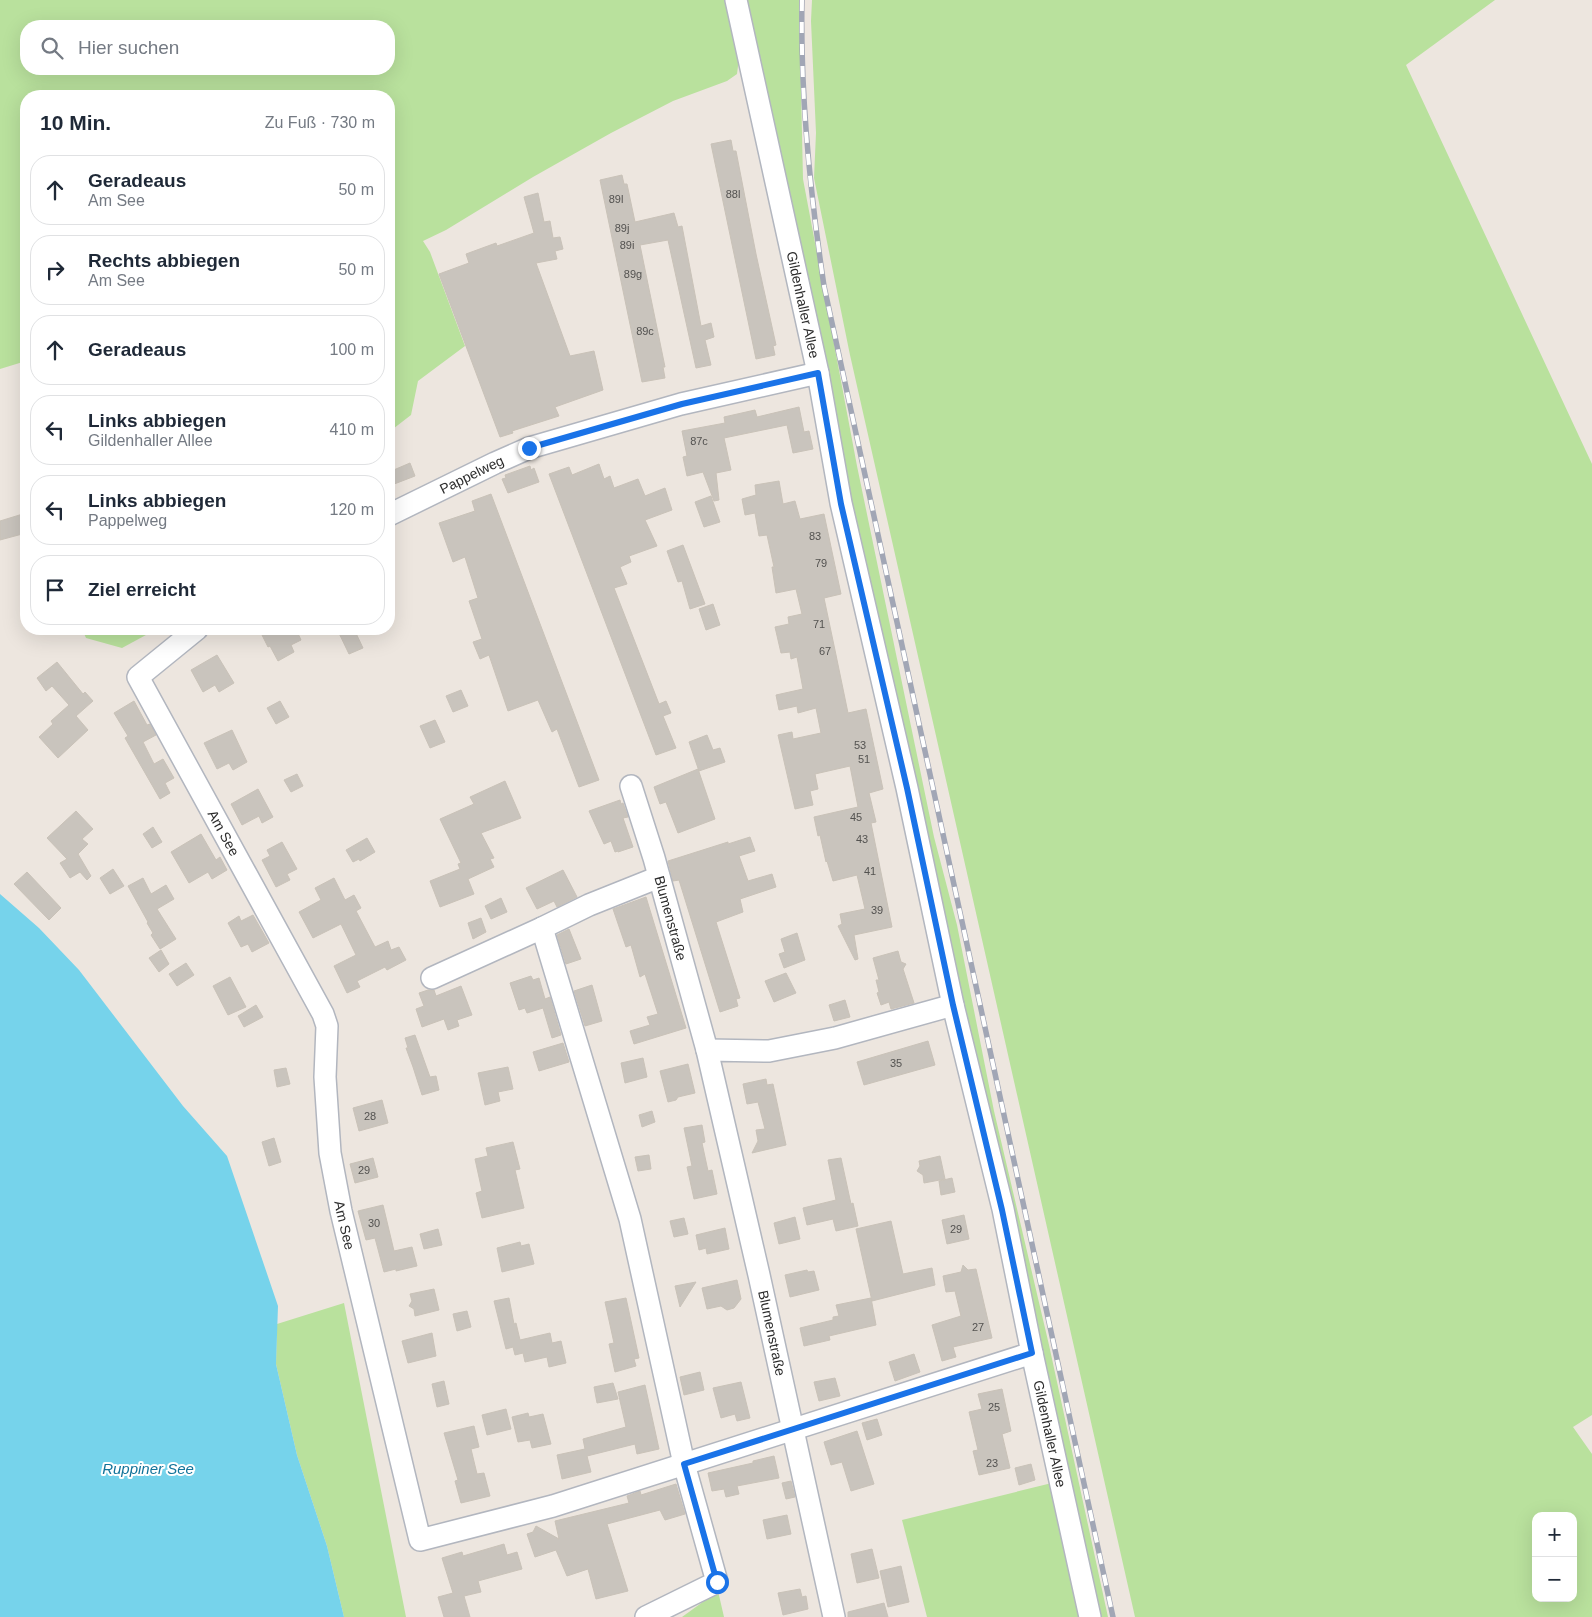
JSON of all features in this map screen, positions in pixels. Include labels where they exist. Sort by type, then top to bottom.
[{"type":"street","name":"Gildenhaller Allee","points":[[736,0],[818,373],[841,504],[907,788],[953,1005],[1002,1210],[1090,1617]]},
{"type":"street","name":"Pappelweg","points":[[395,512],[529,448],[682,404],[818,373]]},
{"type":"street","name":"Am See","points":[[189,635],[138,676],[327,1026],[326,1086],[330,1153],[353,1267],[420,1540],[553,1506],[1032,1353]]},
{"type":"street","name":"Blumenstraße","points":[[631,786],[707,1050],[834,1617]]},
{"type":"street","points":[[432,978],[589,905],[658,877]]},
{"type":"street","points":[[542,928],[630,1219],[684,1464],[717,1582],[646,1617]]},
{"type":"street","points":[[707,1050],[769,1052],[835,1038],[953,1005]]},
{"type":"green space","points":[[0,0],[799,0],[803,179],[857,466],[934,837],[957,925],[994,1111],[1049,1345],[1108,1617],[927,1617],[902,1520],[1056,1482],[740,50],[737,74],[727,81],[673,101],[611,133],[533,177],[446,230],[423,241],[430,252],[465,346],[418,381],[411,415],[395,427],[395,90],[20,90],[20,363],[0,369]]},
{"type":"green space","points":[[812,0],[1495,0],[1406,65],[1592,464],[1592,1415],[1573,1427],[1592,1454],[1592,1617],[1135,1617],[850,355],[814,178],[816,133],[811,21]]},
{"type":"green space","points":[[85,635],[146,635],[122,648],[86,638]]},
{"type":"green space","points":[[344,1303],[406,1617],[344,1617],[327,1546],[297,1455],[276,1364],[277,1324]]},
{"type":"green space","points":[[718,1591],[724,1617],[682,1617]]},
{"type":"water","name":"Ruppiner See","points":[[0,894],[39,928],[79,970],[183,1106],[227,1156],[278,1306],[276,1364],[297,1455],[327,1546],[344,1617],[0,1617]]},
{"type":"building","points":[[731,140],[733,151],[736,151],[776,345],[773,346],[775,355],[756,359],[711,144]]},
{"type":"building","points":[[622,175],[624,184],[627,184],[635,222],[674,213],[678,227],[682,226],[701,326],[711,323],[714,337],[705,340],[711,365],[696,368],[668,240],[640,245],[665,367],[663,367],[665,378],[642,382],[600,180]]},
{"type":"building","points":[[538,193],[544,222],[550,221],[553,238],[560,237],[563,249],[555,251],[557,259],[536,263],[570,356],[594,351],[603,390],[555,407],[559,416],[512,431],[513,433],[500,437],[439,274],[469,263],[466,254],[496,243],[497,246],[534,233],[524,197]]},
{"type":"building","points":[[799,407],[804,432],[809,431],[813,449],[793,453],[787,425],[724,438],[731,470],[716,473],[719,500],[714,501],[703,472],[687,476],[683,457],[687,456],[682,431],[725,423],[724,417],[755,410],[757,417]]},
{"type":"building","points":[[410,463],[415,476],[395,484],[395,469]]},
{"type":"building","points":[[599,464],[604,479],[610,476],[614,488],[638,479],[645,496],[665,488],[672,510],[645,520],[657,546],[629,556],[631,562],[620,567],[627,584],[614,588],[659,704],[666,701],[671,713],[663,716],[676,748],[656,755],[549,474],[569,467],[572,475]]},
{"type":"building","points":[[530,466],[531,470],[534,468],[539,482],[508,493],[502,479],[506,478],[505,475]]},
{"type":"building","points":[[779,481],[783,504],[795,501],[800,519],[824,514],[841,594],[824,598],[848,713],[866,709],[883,789],[869,793],[876,822],[871,823],[892,927],[854,935],[858,959],[855,960],[838,926],[842,924],[840,914],[865,909],[857,875],[833,881],[826,862],[820,835],[818,836],[814,817],[858,807],[850,766],[815,774],[818,789],[810,791],[813,805],[795,809],[778,735],[792,732],[793,739],[821,733],[816,708],[798,713],[797,706],[779,710],[776,695],[803,689],[797,657],[791,659],[790,652],[781,653],[775,627],[789,624],[788,617],[802,614],[796,589],[776,593],[772,567],[774,567],[767,535],[759,536],[755,513],[745,515],[742,499],[756,495],[755,485]]},
{"type":"building","points":[[491,494],[599,780],[579,787],[557,729],[552,732],[538,700],[508,711],[489,655],[480,659],[473,642],[482,639],[469,601],[478,598],[465,557],[453,562],[439,523],[475,511],[472,501]]},
{"type":"building","points":[[711,496],[720,522],[704,527],[695,502]]},
{"type":"building","points":[[20,515],[20,535],[0,540],[0,521]]},
{"type":"building","points":[[683,545],[705,604],[690,609],[682,581],[678,582],[667,551]]},
{"type":"building","points":[[713,604],[720,625],[706,630],[699,609]]},
{"type":"building","points":[[262,635],[299,635],[301,640],[291,645],[294,652],[278,661],[270,646],[268,647]]},
{"type":"building","points":[[340,635],[357,635],[363,648],[349,654]]},
{"type":"building","points":[[217,655],[234,683],[219,692],[215,685],[203,692],[191,670]]},
{"type":"building","points":[[57,662],[83,694],[85,692],[93,701],[76,716],[88,730],[58,758],[39,737],[53,724],[51,721],[69,705],[52,686],[46,691],[37,678]]},
{"type":"building","points":[[461,690],[468,706],[453,712],[446,696]]},
{"type":"building","points":[[134,701],[147,725],[150,724],[156,735],[143,742],[154,764],[163,759],[174,778],[165,783],[170,793],[160,799],[125,738],[128,736],[114,713]]},
{"type":"building","points":[[280,701],[289,717],[276,724],[267,708]]},
{"type":"building","points":[[435,720],[445,742],[430,748],[420,726]]},
{"type":"building","points":[[232,730],[247,762],[233,770],[229,763],[217,769],[204,743]]},
{"type":"building","points":[[707,735],[713,750],[720,748],[725,762],[699,771],[689,742]]},
{"type":"building","points":[[698,769],[715,819],[678,833],[666,802],[660,804],[654,787]]},
{"type":"building","points":[[297,774],[303,786],[291,792],[284,780]]},
{"type":"building","points":[[505,781],[521,818],[481,833],[494,858],[490,859],[494,867],[468,879],[474,894],[440,907],[430,881],[460,869],[458,864],[461,863],[440,819],[474,804],[470,797]]},
{"type":"building","points":[[258,789],[273,817],[262,823],[259,816],[242,825],[231,804]]},
{"type":"building","points":[[620,800],[628,817],[623,818],[633,847],[615,852],[611,841],[604,844],[589,811]]},
{"type":"building","points":[[76,811],[93,829],[82,839],[88,844],[78,854],[91,876],[87,880],[80,872],[70,878],[60,863],[67,859],[47,838]]},
{"type":"building","points":[[153,827],[162,842],[152,848],[143,834]]},
{"type":"building","points":[[201,834],[216,860],[220,857],[227,870],[212,879],[208,872],[189,883],[171,852]]},
{"type":"building","points":[[750,837],[755,851],[739,856],[748,881],[772,874],[776,887],[740,899],[743,912],[716,922],[740,998],[736,999],[738,1006],[720,1012],[679,880],[673,881],[668,861]]},
{"type":"building","points":[[367,838],[375,852],[360,861],[359,859],[353,862],[346,850]]},
{"type":"building","points":[[282,842],[297,869],[287,874],[290,880],[276,887],[262,860],[270,856],[267,850]]},
{"type":"building","points":[[113,869],[124,886],[110,894],[100,878]]},
{"type":"building","points":[[563,870],[577,897],[557,907],[554,901],[537,909],[526,888]]},
{"type":"building","points":[[27,872],[61,908],[49,920],[14,884]]},
{"type":"building","points":[[143,878],[151,894],[166,885],[174,899],[157,909],[176,939],[160,949],[151,935],[153,933],[148,922],[128,886]]},
{"type":"building","points":[[334,878],[345,900],[354,895],[361,908],[356,911],[375,947],[388,941],[391,950],[399,947],[406,960],[387,970],[385,967],[357,981],[360,987],[347,993],[334,966],[356,955],[341,924],[313,938],[299,912],[321,900],[315,888]]},
{"type":"building","points":[[646,897],[686,1028],[634,1044],[630,1031],[650,1025],[647,1017],[658,1014],[645,974],[640,977],[631,945],[626,947],[613,909]]},
{"type":"building","points":[[501,898],[507,912],[491,919],[485,906]]},
{"type":"building","points":[[253,915],[269,943],[252,952],[248,944],[241,947],[228,923],[239,916],[241,921]]},
{"type":"building","points":[[481,918],[486,932],[473,939],[468,923]]},
{"type":"building","points":[[569,929],[581,959],[566,964],[557,935]]},
{"type":"building","points":[[797,933],[805,960],[784,968],[779,954],[785,952],[781,939]]},
{"type":"building","points":[[161,950],[169,964],[159,972],[149,958]]},
{"type":"building","points":[[898,951],[901,962],[906,964],[903,969],[914,1003],[891,1009],[889,1002],[881,1005],[877,993],[879,992],[876,980],[879,980],[873,958]]},
{"type":"building","points":[[186,963],[194,975],[177,986],[169,974]]},
{"type":"building","points":[[786,973],[796,993],[774,1002],[765,981]]},
{"type":"building","points":[[531,976],[533,980],[539,978],[545,999],[550,997],[561,1035],[552,1038],[543,1008],[527,1013],[525,1008],[519,1010],[510,983]]},
{"type":"building","points":[[230,977],[246,1007],[228,1015],[213,986]]},
{"type":"building","points":[[592,985],[602,1021],[585,1026],[574,991]]},
{"type":"building","points":[[461,986],[472,1015],[457,1020],[459,1026],[448,1030],[444,1019],[422,1027],[416,1009],[424,1006],[419,993],[434,990],[436,996]]},
{"type":"building","points":[[845,1000],[850,1017],[834,1021],[829,1005]]},
{"type":"building","points":[[256,1005],[263,1017],[244,1027],[238,1016]]},
{"type":"building","points":[[415,1035],[430,1077],[436,1076],[439,1090],[422,1095],[406,1048],[408,1048],[405,1038]]},
{"type":"building","points":[[928,1041],[935,1065],[864,1085],[857,1062]]},
{"type":"building","points":[[563,1043],[569,1062],[539,1071],[533,1052]]},
{"type":"building","points":[[643,1058],[647,1077],[625,1083],[621,1063]]},
{"type":"building","points":[[688,1064],[695,1093],[678,1097],[676,1100],[668,1102],[660,1071]]},
{"type":"building","points":[[508,1067],[513,1089],[498,1092],[500,1101],[485,1105],[478,1073]]},
{"type":"building","points":[[286,1068],[290,1084],[277,1087],[274,1070]]},
{"type":"building","points":[[766,1079],[767,1085],[773,1084],[786,1145],[752,1153],[758,1141],[756,1130],[765,1129],[758,1102],[747,1104],[743,1084]]},
{"type":"building","points":[[382,1100],[388,1123],[359,1131],[353,1108]]},
{"type":"building","points":[[652,1111],[655,1122],[642,1127],[639,1115]]},
{"type":"building","points":[[702,1125],[705,1142],[702,1143],[708,1171],[712,1170],[717,1194],[694,1199],[687,1167],[692,1166],[684,1128]]},
{"type":"building","points":[[274,1138],[281,1162],[269,1166],[262,1142]]},
{"type":"building","points":[[513,1142],[520,1169],[515,1170],[524,1208],[482,1218],[476,1193],[482,1191],[475,1159],[488,1156],[486,1148]]},
{"type":"building","points":[[649,1155],[651,1169],[638,1171],[635,1157]]},
{"type":"building","points":[[940,1156],[945,1179],[924,1183],[923,1175],[917,1171],[920,1166],[919,1161]]},
{"type":"building","points":[[373,1158],[378,1177],[355,1183],[350,1164]]},
{"type":"building","points":[[841,1158],[858,1226],[836,1231],[833,1219],[807,1225],[803,1208],[836,1200],[828,1160]]},
{"type":"building","points":[[952,1178],[955,1192],[941,1195],[939,1181]]},
{"type":"building","points":[[383,1205],[394,1251],[412,1247],[417,1266],[384,1272],[375,1238],[366,1240],[358,1211]]},
{"type":"building","points":[[964,1215],[969,1239],[947,1244],[942,1220]]},
{"type":"building","points":[[795,1217],[800,1239],[779,1244],[774,1223]]},
{"type":"building","points":[[684,1218],[688,1234],[674,1237],[670,1221]]},
{"type":"building","points":[[891,1221],[903,1274],[932,1268],[935,1285],[872,1301],[856,1229]]},
{"type":"building","points":[[725,1228],[729,1249],[707,1254],[706,1248],[699,1250],[696,1235]]},
{"type":"building","points":[[438,1229],[442,1245],[424,1249],[420,1234]]},
{"type":"building","points":[[520,1242],[521,1246],[529,1244],[534,1264],[502,1272],[497,1248]]},
{"type":"building","points":[[963,1265],[968,1270],[976,1269],[992,1338],[953,1347],[956,1357],[942,1361],[932,1325],[961,1316],[955,1291],[946,1292],[943,1276],[961,1272]]},
{"type":"building","points":[[807,1270],[808,1272],[814,1271],[819,1290],[790,1297],[785,1275]]},
{"type":"building","points":[[737,1280],[741,1299],[734,1308],[727,1310],[721,1306],[707,1309],[702,1288]]},
{"type":"building","points":[[696,1282],[680,1307],[675,1286]]},
{"type":"building","points":[[434,1289],[439,1310],[415,1316],[414,1309],[409,1306],[412,1301],[410,1294]]},
{"type":"building","points":[[509,1298],[514,1324],[516,1323],[520,1340],[550,1333],[552,1343],[561,1341],[566,1363],[549,1367],[547,1357],[525,1362],[523,1353],[515,1355],[513,1347],[506,1349],[494,1301]]},
{"type":"building","points":[[626,1298],[639,1358],[634,1359],[636,1366],[615,1372],[609,1344],[614,1343],[605,1302]]},
{"type":"building","points":[[871,1298],[876,1325],[829,1336],[830,1340],[804,1346],[800,1328],[833,1320],[833,1317],[839,1316],[836,1305]]},
{"type":"building","points":[[467,1311],[471,1327],[457,1331],[453,1314]]},
{"type":"building","points":[[432,1333],[436,1356],[408,1363],[402,1341]]},
{"type":"building","points":[[914,1354],[920,1372],[895,1381],[889,1362]]},
{"type":"building","points":[[700,1372],[704,1390],[684,1395],[680,1377]]},
{"type":"building","points":[[835,1378],[840,1396],[819,1401],[814,1382]]},
{"type":"building","points":[[444,1381],[449,1404],[437,1407],[432,1384]]},
{"type":"building","points":[[741,1382],[750,1418],[737,1421],[735,1414],[721,1418],[713,1388]]},
{"type":"building","points":[[613,1383],[618,1399],[597,1403],[594,1387]]},
{"type":"building","points":[[645,1385],[659,1449],[637,1454],[635,1444],[587,1456],[591,1472],[562,1479],[557,1455],[585,1449],[583,1439],[626,1427],[618,1392]]},
{"type":"building","points":[[1002,1389],[1011,1431],[1002,1434],[1010,1468],[979,1475],[973,1451],[978,1450],[969,1412],[982,1409],[978,1394]]},
{"type":"building","points":[[506,1409],[511,1429],[487,1435],[482,1415]]},
{"type":"building","points":[[528,1413],[529,1417],[543,1414],[551,1444],[532,1448],[530,1440],[518,1442],[512,1417]]},
{"type":"building","points":[[877,1419],[882,1435],[867,1440],[862,1423]]},
{"type":"building","points":[[474,1426],[479,1447],[471,1449],[477,1474],[484,1473],[490,1496],[461,1503],[455,1481],[458,1480],[444,1433]]},
{"type":"building","points":[[857,1431],[874,1484],[851,1491],[842,1462],[831,1465],[824,1442]]},
{"type":"building","points":[[774,1456],[779,1478],[737,1486],[739,1494],[726,1497],[724,1489],[712,1491],[708,1473],[753,1463],[753,1461]]},
{"type":"building","points":[[1031,1464],[1035,1480],[1019,1485],[1015,1468]]},
{"type":"building","points":[[791,1481],[795,1497],[786,1499],[782,1483]]},
{"type":"building","points":[[676,1484],[685,1514],[665,1520],[660,1510],[607,1524],[628,1591],[596,1599],[588,1569],[567,1576],[556,1550],[535,1557],[527,1534],[533,1532],[536,1526],[559,1539],[555,1521],[629,1503],[627,1496],[640,1491],[641,1495]]},
{"type":"building","points":[[787,1515],[791,1534],[767,1539],[763,1520]]},
{"type":"building","points":[[504,1544],[507,1555],[517,1552],[522,1569],[478,1581],[481,1592],[464,1596],[470,1617],[444,1617],[438,1597],[453,1593],[442,1558],[462,1552],[463,1556]]},
{"type":"building","points":[[872,1549],[879,1578],[857,1583],[851,1554]]},
{"type":"building","points":[[901,1566],[909,1602],[888,1607],[880,1571]]},
{"type":"building","points":[[800,1589],[802,1597],[806,1596],[808,1609],[783,1615],[778,1593]]},
{"type":"building","points":[[884,1603],[888,1617],[848,1617],[848,1612]]},
{"type":"railway","points":[[802,0],[804,108],[814,215],[824,286],[1113,1617]]},
{"type":"route","points":[[529,448],[682,404],[818,373],[841,504],[907,788],[953,1005],[1002,1210],[1032,1353],[684,1464],[717,1582]]}]
